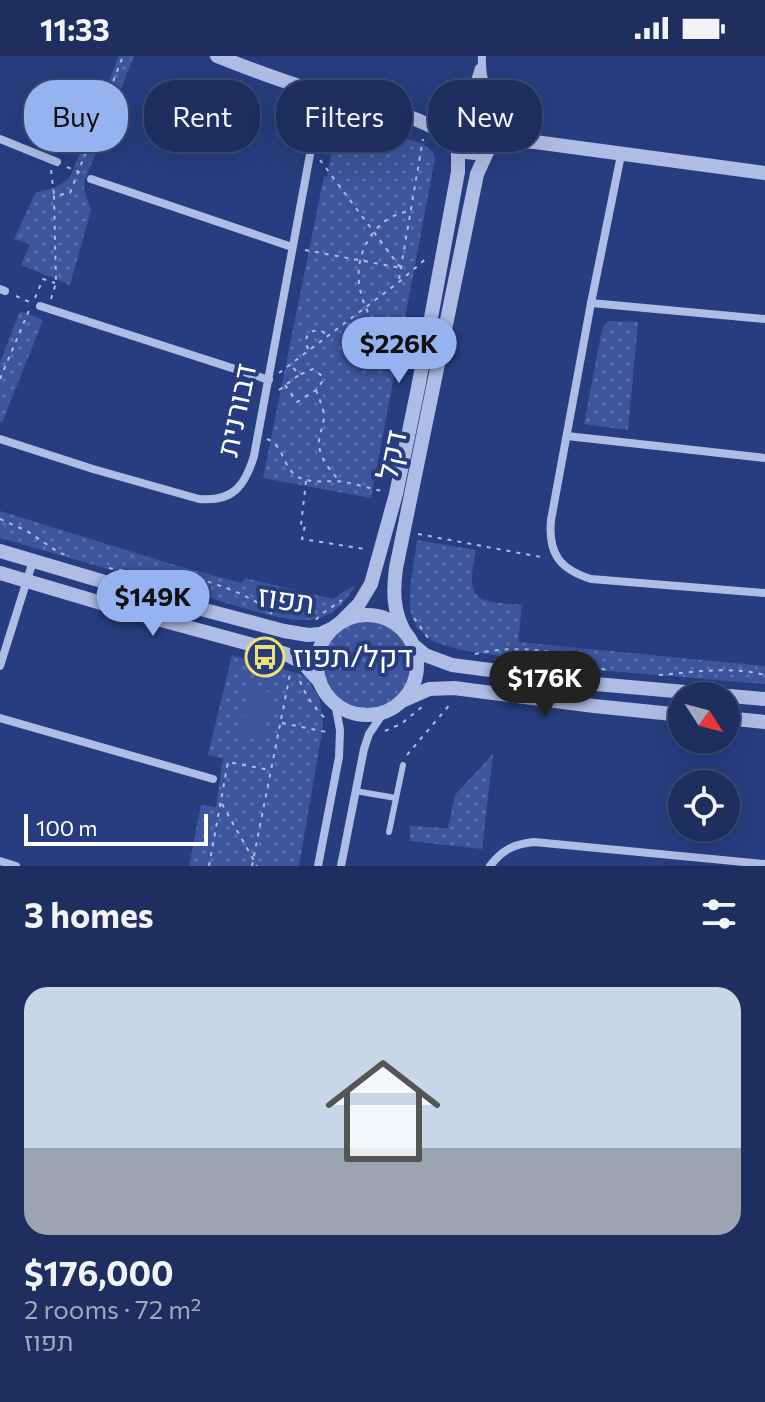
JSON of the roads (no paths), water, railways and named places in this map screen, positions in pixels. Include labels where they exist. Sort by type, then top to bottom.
[{"type":"street","points":[[217,56],[280,80]]},
{"type":"street","points":[[475,80],[482,58]]},
{"type":"street","points":[[482,58],[484,80]]},
{"type":"street","points":[[0,139],[54,161]]},
{"type":"street","points":[[542,143],[765,173]]},
{"type":"street","name":"דבורנית","points":[[0,439],[199,499],[224,498],[233,493],[251,466],[310,152]]},
{"type":"street","name":"דקל","points":[[337,625],[366,594],[396,494],[458,172],[458,152]]},
{"type":"street","name":"דקל","points":[[404,631],[394,601],[403,531],[477,174],[488,152]]},
{"type":"street","points":[[621,155],[591,303],[550,531],[551,541],[566,568],[577,575],[599,581],[765,593]]},
{"type":"street","points":[[91,179],[292,247]]},
{"type":"street","points":[[591,303],[765,319]]},
{"type":"street","points":[[40,306],[269,380]]},
{"type":"street","points":[[567,436],[765,458]]},
{"type":"street","name":"תפוז","points":[[0,551],[284,631],[320,634],[337,625]]},
{"type":"street","points":[[0,666],[33,561]]},
{"type":"street","name":"תפוז","points":[[0,573],[293,657],[308,667],[320,682]]},
{"type":"street","points":[[401,702],[416,676],[417,657],[404,631],[379,616],[359,616],[337,625],[318,654],[318,673],[324,691],[335,703],[356,714],[375,715],[384,712],[422,691],[437,688],[668,714]]},
{"type":"street","points":[[413,645],[441,662],[585,683],[765,699]]},
{"type":"street","points":[[318,866],[339,757],[340,733],[335,703]]},
{"type":"street","points":[[341,866],[362,756],[368,736],[384,712]]},
{"type":"street","points":[[0,718],[213,779]]},
{"type":"street","points":[[740,719],[765,722]]},
{"type":"street","points":[[490,866],[510,847],[534,842],[765,864]]},
{"type":"street","points":[[0,861],[16,866]]},
{"type":"lane","points":[[389,832],[403,765]]},
{"type":"lane","points":[[355,791],[396,798]]},
{"type":"place","name":"דקל/תפוז","points":[[265,657]]}]
